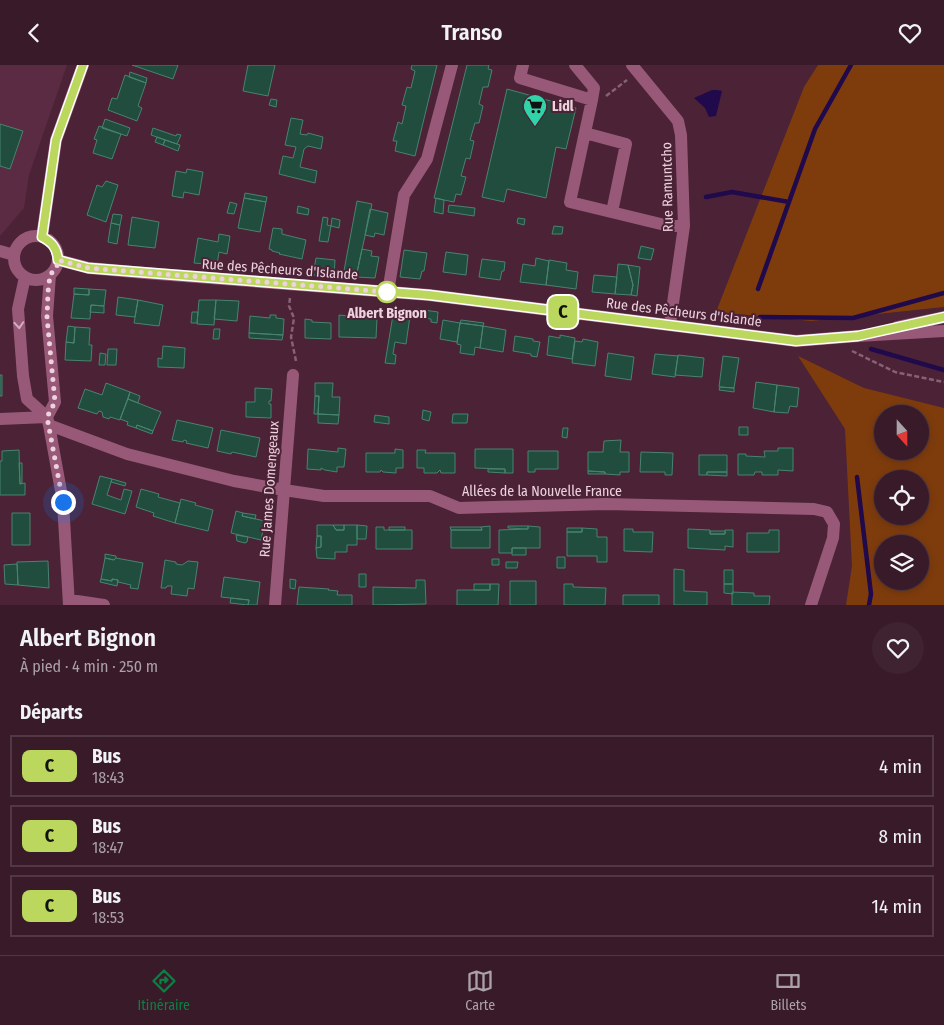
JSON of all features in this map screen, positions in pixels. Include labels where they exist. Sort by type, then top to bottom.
[{"type":"street","points":[[42,237],[56,140],[83,65]]},
{"type":"street","points":[[388,292],[404,195],[427,159],[452,65]]},
{"type":"street","points":[[523,65],[520,78],[592,100]]},
{"type":"street","points":[[575,65],[594,88],[570,202],[669,226],[684,226]]},
{"type":"street","name":"Rue Ramuntcho","points":[[632,65],[678,121],[681,135],[684,226],[670,324]]},
{"type":"street","points":[[585,133],[626,144],[612,212]]},
{"type":"street","points":[[34,236],[42,237],[52,243],[58,254],[57,266],[50,275],[37,280],[25,277],[16,267],[14,255],[21,242],[34,236]]},
{"type":"street","points":[[0,251],[14,255]]},
{"type":"street","name":"Rue des Pêcheurs d'Islande","points":[[58,260],[88,268],[439,296],[796,341],[944,331]]},
{"type":"street","points":[[50,275],[47,317],[55,402],[48,421],[63,502],[70,602],[104,605]]},
{"type":"street","points":[[25,277],[18,309],[23,376],[27,399],[48,421]]},
{"type":"street","name":"Rue des Pêcheurs d'Islande","points":[[858,336],[944,317]]},
{"type":"street","name":"Rue James Domengeaux","points":[[275,605],[293,375]]},
{"type":"street","points":[[0,419],[48,421]]},
{"type":"street","name":"Allées de la Nouvelle France","points":[[48,421],[127,454],[234,481],[284,491],[324,496],[430,496],[459,508],[606,505],[814,509],[827,512],[834,524],[833,538],[811,605]]},
{"type":"path","points":[[626,80],[632,87]]},
{"type":"path","points":[[293,285],[289,306],[294,318],[292,337],[295,360],[299,367],[293,375]]},
{"type":"path","points":[[826,339],[896,372],[944,382]]},
{"type":"shaded area","points":[[0,65],[67,65],[29,175],[24,208],[0,236]]},
{"type":"shaded area","points":[[818,65],[944,65],[944,307],[811,321],[716,312],[804,87]]},
{"type":"shaded area","points":[[712,90],[722,91],[716,116],[709,117],[705,108],[694,98]]},
{"type":"shaded area","points":[[798,356],[864,388],[944,408],[944,605],[846,605],[852,566],[845,429]]},
{"type":"building","points":[[132,65],[178,65],[173,79]]},
{"type":"building","points":[[248,65],[275,65],[268,96],[243,91]]},
{"type":"building","points":[[412,65],[437,65],[415,156],[395,151],[397,141],[393,141],[398,122],[402,124],[406,106],[402,105],[407,87],[411,88],[415,71],[411,69]]},
{"type":"building","points":[[467,65],[489,65],[488,69],[492,70],[488,87],[483,87],[479,104],[483,106],[479,123],[475,123],[470,140],[474,141],[470,159],[466,158],[461,176],[466,177],[461,195],[456,194],[454,202],[434,198]]},
{"type":"building","points":[[130,72],[147,78],[146,83],[129,77]]},
{"type":"building","points":[[125,75],[146,83],[138,106],[142,108],[137,121],[108,110],[112,98],[117,99]]},
{"type":"building","name":"Lidl","points":[[507,89],[576,108],[566,149],[556,147],[546,198],[507,189],[504,202],[482,197]]},
{"type":"building","points":[[271,99],[277,100],[276,107],[269,105]]},
{"type":"building","points":[[291,118],[303,120],[300,134],[307,135],[308,133],[323,137],[321,149],[308,146],[304,149],[300,167],[317,171],[315,183],[279,174],[283,156],[293,158],[296,147],[285,145]]},
{"type":"building","points":[[105,119],[130,128],[127,136],[102,128]]},
{"type":"building","points":[[0,124],[23,131],[10,169],[0,166]]},
{"type":"building","points":[[99,126],[121,134],[112,159],[93,153],[97,140],[94,139]]},
{"type":"building","points":[[153,128],[176,136],[177,134],[181,135],[177,144],[151,135]]},
{"type":"building","points":[[157,137],[165,140],[163,145],[155,142]]},
{"type":"building","points":[[165,140],[180,145],[178,151],[163,145]]},
{"type":"building","points":[[187,169],[203,172],[199,195],[184,192],[183,198],[172,196],[176,171],[186,173]]},
{"type":"building","points":[[106,181],[118,185],[106,222],[87,215],[97,185],[102,187]]},
{"type":"building","points":[[245,193],[267,197],[266,202],[244,198]]},
{"type":"building","points":[[244,198],[266,202],[260,232],[238,228]]},
{"type":"building","points":[[436,198],[444,200],[443,214],[434,212]]},
{"type":"building","points":[[357,201],[372,204],[356,277],[343,276]]},
{"type":"building","points":[[230,202],[237,204],[234,214],[227,213]]},
{"type":"building","points":[[449,205],[475,208],[474,216],[448,212]]},
{"type":"building","points":[[298,206],[309,209],[308,215],[297,213]]},
{"type":"building","points":[[370,209],[388,213],[384,235],[375,233],[374,237],[365,235]]},
{"type":"building","points":[[113,214],[122,215],[120,225],[111,223]]},
{"type":"building","points":[[132,217],[159,222],[155,248],[128,245]]},
{"type":"building","points":[[323,217],[328,218],[327,225],[331,226],[328,242],[319,241]]},
{"type":"building","points":[[332,218],[340,220],[339,228],[331,226]]},
{"type":"building","points":[[518,218],[525,219],[524,225],[517,223]]},
{"type":"building","points":[[111,223],[120,225],[117,244],[108,242]]},
{"type":"building","points":[[554,226],[563,227],[562,234],[552,234]]},
{"type":"building","points":[[273,228],[282,229],[282,234],[306,240],[302,259],[279,254],[269,249]]},
{"type":"building","points":[[219,234],[230,236],[227,254],[219,252],[217,265],[194,263],[198,238],[218,242]]},
{"type":"building","points":[[641,246],[654,249],[651,260],[638,258]]},
{"type":"building","points":[[362,249],[372,251],[371,256],[379,257],[375,278],[356,277]]},
{"type":"building","points":[[404,250],[427,253],[424,271],[422,271],[420,279],[400,277]]},
{"type":"building","points":[[446,252],[468,255],[466,275],[443,272]]},
{"type":"building","points":[[316,258],[335,260],[334,276],[313,275]]},
{"type":"building","points":[[536,258],[549,261],[546,285],[520,282],[523,264],[535,266]]},
{"type":"building","points":[[482,259],[505,262],[500,280],[479,277]]},
{"type":"building","points":[[549,260],[567,263],[566,270],[578,272],[576,289],[546,285]]},
{"type":"building","points":[[618,264],[628,265],[633,285],[631,295],[615,294]]},
{"type":"building","points":[[628,265],[640,267],[637,296],[631,295],[633,285]]},
{"type":"building","points":[[594,275],[617,277],[615,294],[592,292]]},
{"type":"building","points":[[74,288],[89,289],[89,295],[74,294]]},
{"type":"building","points":[[89,289],[106,290],[104,306],[91,305],[90,319],[71,318],[74,294],[89,295]]},
{"type":"building","points":[[118,297],[138,300],[135,317],[116,315]]},
{"type":"building","points":[[138,300],[163,305],[159,326],[134,323]]},
{"type":"building","points":[[199,300],[216,300],[214,325],[197,324]]},
{"type":"building","points":[[216,300],[239,301],[237,321],[214,319]]},
{"type":"building","points":[[91,305],[104,306],[104,313],[90,312]]},
{"type":"building","points":[[417,309],[438,312],[437,323],[431,322],[431,319],[416,317]]},
{"type":"building","points":[[192,312],[198,312],[197,323],[191,323]]},
{"type":"building","points":[[270,315],[276,315],[276,318],[284,319],[283,335],[249,333],[250,316],[270,318]]},
{"type":"building","points":[[339,315],[349,316],[349,318],[377,318],[376,338],[339,337]]},
{"type":"building","points":[[393,315],[410,316],[406,344],[395,342],[393,354],[396,355],[395,364],[385,363]]},
{"type":"building","points":[[305,319],[312,320],[312,322],[331,323],[331,339],[305,338]]},
{"type":"building","points":[[443,320],[460,323],[457,342],[440,339]]},
{"type":"building","points":[[461,320],[484,323],[483,326],[460,323]]},
{"type":"building","points":[[460,323],[483,326],[480,348],[475,347],[474,355],[460,353],[461,345],[457,344]]},
{"type":"building","points":[[68,326],[75,327],[74,343],[66,342]]},
{"type":"building","points":[[483,326],[506,330],[503,352],[480,348]]},
{"type":"building","points":[[75,327],[90,328],[89,345],[92,345],[91,361],[65,360],[66,342],[74,343]]},
{"type":"building","points":[[214,329],[220,329],[219,339],[213,339]]},
{"type":"building","points":[[249,333],[283,335],[282,340],[249,338]]},
{"type":"building","points":[[560,335],[575,338],[572,359],[547,355],[549,336],[560,338]]},
{"type":"building","points":[[515,336],[540,342],[537,357],[513,351]]},
{"type":"building","points":[[583,339],[598,342],[595,366],[572,363],[575,341],[582,342]]},
{"type":"building","points":[[163,346],[185,348],[184,368],[158,367],[158,358],[162,359]]},
{"type":"building","points":[[108,349],[117,349],[116,365],[107,365]]},
{"type":"building","points":[[100,353],[106,354],[105,365],[99,365]]},
{"type":"building","points":[[608,353],[634,357],[631,380],[605,376]]},
{"type":"building","points":[[655,354],[678,356],[675,377],[652,374]]},
{"type":"building","points":[[678,355],[704,358],[702,377],[675,375]]},
{"type":"building","points":[[723,356],[739,358],[734,388],[719,387]]},
{"type":"building","points":[[0,375],[2,375],[2,396],[0,396]]},
{"type":"building","points":[[756,382],[777,385],[774,412],[753,408]]},
{"type":"building","points":[[106,383],[130,392],[120,420],[103,417],[102,412],[99,411],[97,414],[78,408],[85,389],[102,395]]},
{"type":"building","points":[[315,383],[333,383],[332,397],[340,397],[339,415],[318,414],[319,396],[315,396]]},
{"type":"building","points":[[777,385],[799,388],[797,407],[790,406],[788,413],[774,412]]},
{"type":"building","points":[[720,387],[734,388],[734,392],[719,390]]},
{"type":"building","points":[[255,388],[272,389],[271,401],[269,401],[269,404],[271,404],[271,418],[246,417],[246,402],[255,402]]},
{"type":"building","points":[[130,392],[140,396],[138,403],[128,399]]},
{"type":"building","points":[[315,396],[319,396],[318,414],[314,414]]},
{"type":"building","points":[[128,399],[161,412],[153,431],[137,425],[136,428],[127,425],[128,422],[120,419]]},
{"type":"building","points":[[423,410],[431,412],[429,421],[422,419]]},
{"type":"building","points":[[318,414],[339,415],[338,424],[318,423]]},
{"type":"building","points":[[453,414],[468,414],[467,423],[452,423]]},
{"type":"building","points":[[375,415],[389,417],[389,424],[374,422]]},
{"type":"building","points":[[177,420],[213,428],[208,448],[186,443],[187,441],[184,440],[183,442],[172,440]]},
{"type":"building","points":[[137,425],[153,431],[152,434],[136,428]]},
{"type":"building","points":[[739,427],[748,427],[748,435],[739,435]]},
{"type":"building","points":[[563,428],[568,428],[567,438],[562,437]]},
{"type":"building","points":[[221,430],[260,438],[256,457],[217,451]]},
{"type":"building","points":[[621,440],[620,452],[629,452],[629,472],[620,472],[620,475],[588,471],[588,452],[603,452],[604,441]]},
{"type":"building","points":[[338,448],[346,449],[344,467],[337,467],[337,472],[321,468],[321,470],[307,469],[308,449],[338,452]]},
{"type":"building","points":[[778,448],[793,448],[793,471],[778,470],[778,475],[762,475],[762,472],[755,472],[754,475],[738,475],[738,454],[765,457],[764,451],[778,451]]},
{"type":"building","points":[[395,449],[403,450],[403,468],[396,468],[396,473],[383,472],[381,470],[380,472],[366,472],[366,453],[395,453]]},
{"type":"building","points":[[475,449],[513,449],[513,473],[505,473],[505,469],[475,468]]},
{"type":"building","points":[[19,450],[20,484],[25,483],[25,495],[0,495],[0,461],[2,461],[2,451]]},
{"type":"building","points":[[417,450],[426,450],[425,453],[455,453],[455,473],[441,473],[440,470],[437,473],[424,473],[424,468],[417,468]]},
{"type":"building","points":[[528,451],[558,451],[558,469],[535,469],[535,472],[528,472]]},
{"type":"building","points":[[641,452],[673,453],[672,475],[665,475],[665,472],[640,472]]},
{"type":"building","points":[[699,455],[727,455],[727,472],[707,472],[707,475],[699,475]]},
{"type":"building","points":[[19,463],[22,463],[22,483],[20,484]]},
{"type":"building","points":[[488,469],[505,469],[505,473],[488,472]]},
{"type":"building","points":[[588,471],[605,472],[605,474],[588,474]]},
{"type":"building","points":[[707,472],[727,472],[727,476],[707,475]]},
{"type":"building","points":[[100,476],[112,479],[107,495],[121,500],[124,489],[132,491],[125,514],[92,504]]},
{"type":"building","points":[[112,479],[126,483],[125,486],[111,482]]},
{"type":"building","points":[[141,489],[159,494],[158,497],[180,503],[175,523],[153,516],[154,513],[136,507]]},
{"type":"building","points":[[181,499],[213,510],[208,531],[175,523]]},
{"type":"building","points":[[236,511],[243,513],[242,516],[265,521],[261,540],[231,533]]},
{"type":"building","points":[[12,513],[30,513],[30,545],[12,545]]},
{"type":"building","points":[[243,513],[256,515],[255,519],[242,516]]},
{"type":"building","points":[[317,525],[333,525],[336,530],[344,530],[344,525],[357,525],[357,545],[347,545],[347,552],[335,552],[335,559],[317,558],[316,548],[321,547],[321,536],[317,536]]},
{"type":"building","points":[[333,525],[344,525],[344,530],[336,530]]},
{"type":"building","points":[[357,525],[367,526],[366,539],[357,539]]},
{"type":"building","points":[[490,526],[490,548],[451,548],[451,530],[482,530],[481,527]]},
{"type":"building","points":[[508,526],[528,526],[528,529],[508,528]]},
{"type":"building","points":[[528,526],[540,527],[540,548],[512,548],[512,553],[499,553],[499,530],[528,529]]},
{"type":"building","points":[[376,527],[384,527],[384,530],[412,530],[412,549],[376,549]]},
{"type":"building","points":[[389,527],[405,527],[405,530],[389,530]]},
{"type":"building","points":[[450,527],[481,527],[482,530],[451,530]]},
{"type":"building","points":[[567,528],[582,528],[582,532],[567,532]]},
{"type":"building","points":[[582,528],[597,529],[597,537],[607,537],[607,562],[597,562],[597,556],[567,556],[567,532],[582,532]]},
{"type":"building","points":[[624,529],[633,529],[633,532],[653,532],[652,552],[624,551]]},
{"type":"building","points":[[688,529],[710,530],[710,534],[725,534],[725,530],[733,530],[733,547],[725,546],[725,550],[688,548]]},
{"type":"building","points":[[769,530],[779,530],[779,552],[747,552],[747,533],[769,533]]},
{"type":"building","points":[[710,531],[725,531],[725,534],[710,534]]},
{"type":"building","points":[[236,535],[248,537],[247,542],[237,541]]},
{"type":"building","points":[[317,536],[321,536],[321,547],[316,548]]},
{"type":"building","points":[[512,548],[526,548],[526,555],[512,555]]},
{"type":"building","points":[[105,554],[116,556],[116,558],[114,560],[105,558]]},
{"type":"building","points":[[557,557],[565,557],[565,568],[557,568]]},
{"type":"building","points":[[105,558],[143,563],[138,589],[130,588],[131,585],[118,582],[118,580],[101,579]]},
{"type":"building","points":[[492,559],[499,559],[499,565],[492,565]]},
{"type":"building","points":[[165,560],[182,565],[188,561],[198,562],[194,589],[188,588],[187,596],[171,594],[172,586],[161,588]]},
{"type":"building","points":[[48,561],[49,588],[18,585],[17,562]]},
{"type":"building","points":[[506,562],[518,562],[517,568],[506,568]]},
{"type":"building","points":[[17,564],[18,585],[5,584],[4,565]]},
{"type":"building","points":[[674,569],[684,570],[684,591],[707,592],[707,605],[674,605]]},
{"type":"building","points":[[724,570],[733,570],[733,584],[724,584]]},
{"type":"building","points":[[359,574],[366,574],[366,587],[359,587]]},
{"type":"building","points":[[224,577],[260,582],[257,605],[248,605],[249,600],[221,597]]},
{"type":"building","points":[[101,579],[118,580],[117,586],[100,582]]},
{"type":"building","points":[[290,579],[296,580],[295,589],[290,588]]},
{"type":"building","points":[[416,580],[425,580],[426,604],[373,605],[373,587],[416,588]]},
{"type":"building","points":[[510,581],[536,581],[536,605],[510,605]]},
{"type":"building","points":[[474,584],[490,584],[490,590],[474,590]]},
{"type":"building","points":[[490,584],[499,584],[498,605],[457,605],[457,590],[490,590]]},
{"type":"building","points":[[564,584],[573,584],[573,587],[606,588],[605,605],[564,605]]},
{"type":"building","points":[[724,584],[733,584],[733,594],[724,593]]},
{"type":"building","points":[[299,587],[329,589],[338,591],[337,595],[352,595],[352,605],[297,605]]},
{"type":"building","points":[[732,592],[754,593],[754,596],[770,596],[769,605],[732,605]]},
{"type":"building","points":[[623,595],[659,595],[659,605],[623,605]]},
{"type":"building","points":[[231,598],[249,600],[248,605],[230,603]]},
{"type":"waterway","points":[[758,289],[815,129],[851,65]]},
{"type":"waterway","points":[[706,197],[732,192],[789,202]]},
{"type":"waterway","points":[[760,317],[853,318],[944,293]]},
{"type":"waterway","points":[[871,349],[944,370]]},
{"type":"waterway","points":[[857,477],[871,594],[869,605]]},
{"type":"bus line","name":"C","points":[[83,65],[56,140],[42,237],[47,239],[56,248],[58,260],[88,268],[429,295],[796,341],[858,336],[944,317]]},
{"type":"place","name":"Lidl","points":[[535,127]]},
{"type":"place","name":"Albert Bignon","points":[[387,292]]},
{"type":"route","points":[[63,502],[47,417],[55,402],[47,317],[48,292],[50,275],[57,266],[58,260],[88,268],[387,292]]}]
